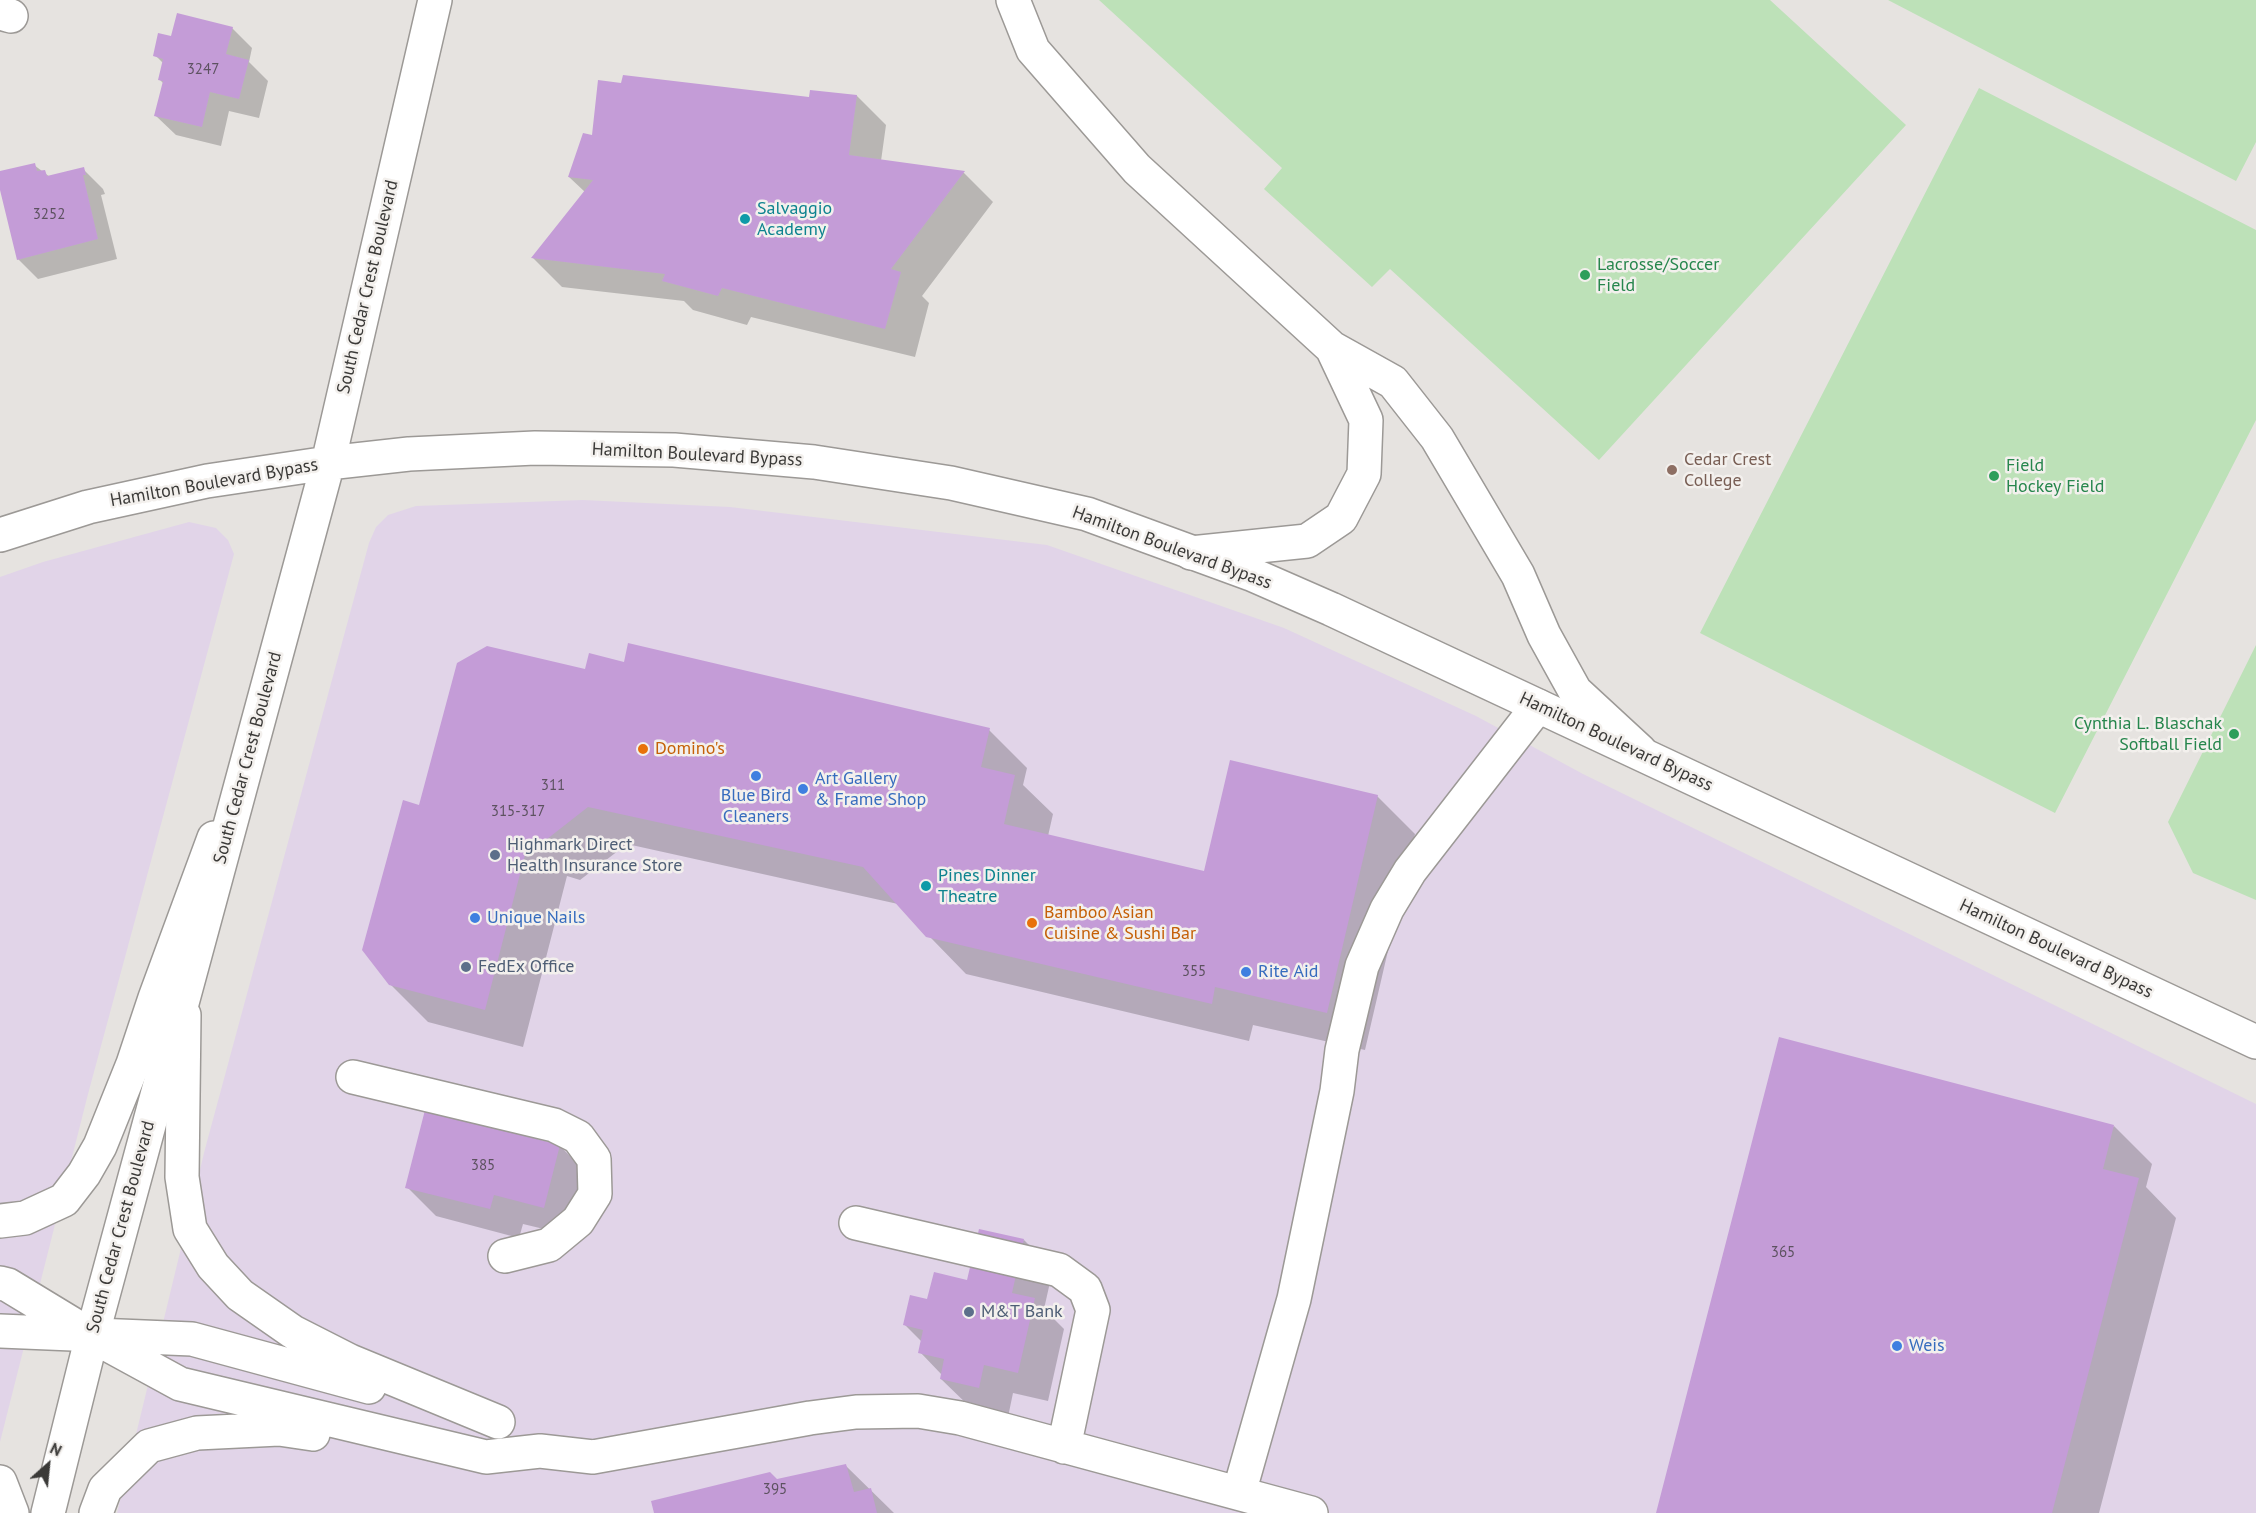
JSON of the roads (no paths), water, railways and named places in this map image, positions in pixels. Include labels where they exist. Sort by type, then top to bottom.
[{"type":"main road","name":"South Cedar Crest Boulevard","points":[[48,1513],[92,1336],[327,463],[435,0]]},
{"type":"main road","points":[[1013,0],[1033,50],[1137,169],[1332,348],[1393,382],[1437,438],[1518,575],[1544,635],[1575,691],[1647,757]]},
{"type":"main road","points":[[1191,553],[1307,541],[1341,518],[1364,474],[1366,420],[1332,348]]},
{"type":"main road","name":"Hamilton Boulevard Bypass","points":[[0,535],[88,507],[207,481],[327,463],[409,454],[535,448],[674,450],[814,462],[951,483],[1087,514],[1251,574],[1538,705],[2256,1042]]},
{"type":"main road","points":[[1239,1493],[1294,1299],[1337,1091],[1342,1050],[1362,966],[1387,909],[1410,871],[1538,705]]},
{"type":"main road","points":[[0,1221],[26,1218],[63,1200],[84,1174],[100,1146],[133,1064],[154,998],[261,712]]},
{"type":"main road","points":[[184,996],[182,1177],[190,1229],[213,1266],[240,1295],[292,1332],[350,1361],[498,1422],[540,1451]]},
{"type":"main road","points":[[353,1077],[554,1125],[578,1137],[594,1159],[595,1194],[578,1221],[549,1245],[505,1256]]},
{"type":"main road","points":[[856,1223],[1059,1270],[1085,1288],[1093,1310],[1064,1447]]},
{"type":"main road","points":[[0,1283],[8,1285],[92,1336],[180,1384],[486,1457]]},
{"type":"main road","points":[[0,1331],[192,1339],[498,1422]]},
{"type":"main road","points":[[96,1513],[105,1490],[149,1446],[197,1433],[279,1429],[486,1457],[540,1451],[593,1457],[810,1418],[856,1412],[918,1411],[960,1418],[1311,1513]]},
{"type":"main road","points":[[0,1482],[12,1513]]},
{"type":"place","name":"Salvaggio Academy","points":[[745,219]]},
{"type":"place","name":"Lacrosse/Soccer Field","points":[[1585,275]]},
{"type":"place","name":"Cedar Crest College","points":[[1672,470]]},
{"type":"place","name":"Field Hockey Field","points":[[1994,476]]},
{"type":"place","name":"Cynthia L. Blaschak Softball Field","points":[[2234,734]]},
{"type":"place","name":"Domino's","points":[[643,749]]},
{"type":"place","name":"Blue Bird Cleaners","points":[[756,776]]},
{"type":"place","name":"Art Gallery & Frame Shop","points":[[803,789]]},
{"type":"place","name":"Highmark Direct Health Insurance Store","points":[[495,855]]},
{"type":"place","name":"Pines Dinner Theatre","points":[[926,886]]},
{"type":"place","name":"Unique Nails","points":[[475,918]]},
{"type":"place","name":"Bamboo Asian Cuisine & Sushi Bar","points":[[1032,923]]},
{"type":"place","name":"FedEx Office","points":[[466,967]]},
{"type":"place","name":"Rite Aid","points":[[1246,972]]},
{"type":"place","name":"M&T Bank","points":[[969,1312]]},
{"type":"place","name":"Weis","points":[[1897,1346]]}]
